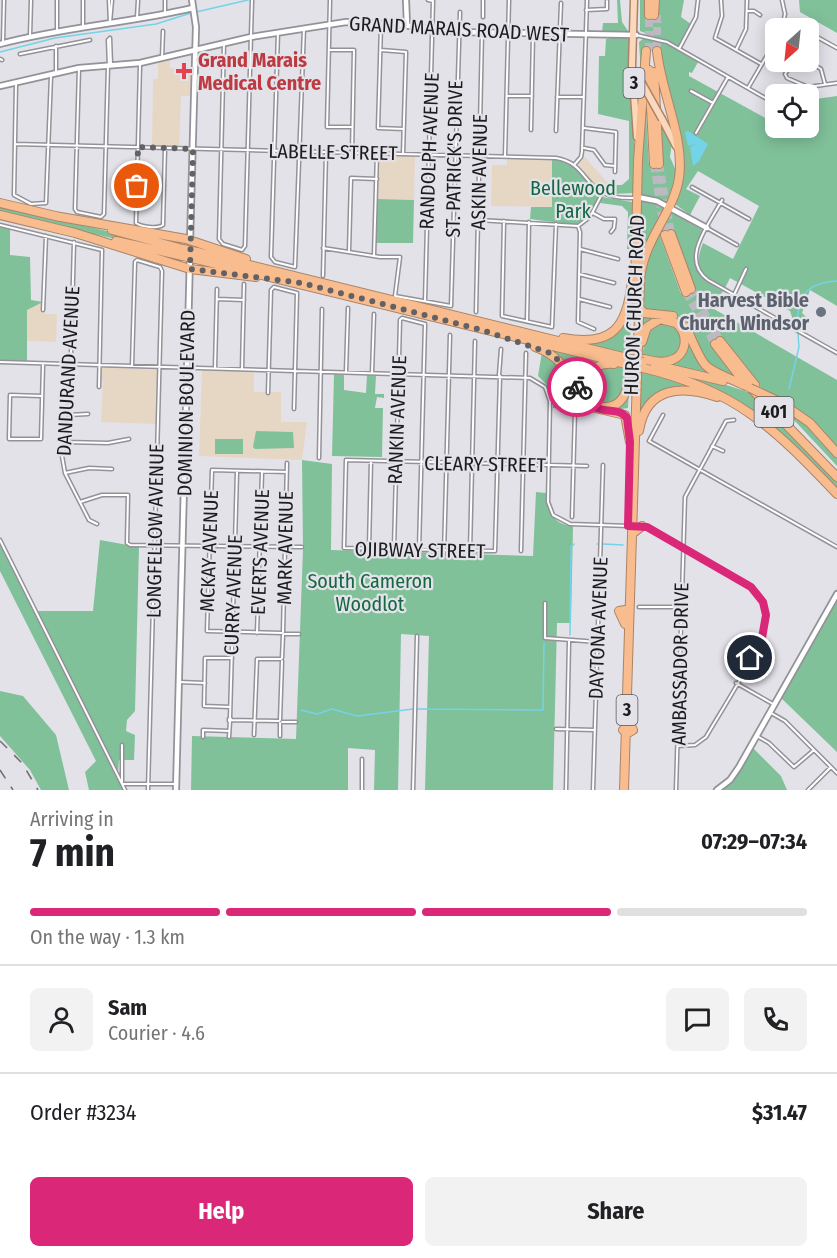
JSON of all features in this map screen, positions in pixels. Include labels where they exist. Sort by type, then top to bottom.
[{"type":"highway","points":[[638,159],[652,51]]},
{"type":"highway","points":[[652,51],[677,149]]},
{"type":"highway","points":[[652,51],[656,164]]},
{"type":"highway","name":"HURON CHURCH ROAD","points":[[624,790],[637,314],[644,256],[669,207],[679,180],[677,149]]},
{"type":"highway","name":"HURON CHURCH ROAD","points":[[624,731],[633,730],[627,717],[625,610],[631,529],[630,442],[634,408],[637,314],[635,271],[638,159]]},
{"type":"highway","points":[[0,203],[482,330],[737,383]]},
{"type":"highway","points":[[0,215],[72,232],[183,252]]},
{"type":"highway","points":[[56,216],[190,240],[287,272],[635,363],[709,388],[741,405],[765,423],[837,494]]},
{"type":"highway","points":[[72,232],[190,269],[302,283]]},
{"type":"highway","points":[[668,234],[688,290]]},
{"type":"highway","points":[[196,256],[287,272]]},
{"type":"highway","points":[[492,326],[578,340],[600,339],[616,330],[625,317],[635,271]]},
{"type":"highway","points":[[637,314],[667,314],[680,319],[706,368],[780,402],[814,427],[837,453]]},
{"type":"highway","points":[[635,363],[622,399],[606,407],[590,400],[584,385],[592,369],[606,364],[635,363],[665,362],[680,355],[685,340],[679,326],[662,319],[647,327],[635,363]]},
{"type":"highway","points":[[482,330],[553,355],[565,366],[588,405],[596,410],[634,408]]},
{"type":"highway","name":"401","points":[[837,470],[756,387],[717,342],[749,387],[837,477]]},
{"type":"highway","points":[[634,462],[645,413],[656,399],[672,391],[689,390],[716,397],[765,423]]},
{"type":"highway","points":[[609,411],[627,417],[630,442]]},
{"type":"highway","points":[[631,529],[642,526]]},
{"type":"highway","name":"HURON CHURCH ROAD","points":[[620,790],[624,731]]},
{"type":"main road","name":"HURON CHURCH ROAD","points":[[636,0],[638,159]]},
{"type":"main road","name":"HURON CHURCH ROAD","points":[[635,35],[639,78],[677,149]]},
{"type":"street","points":[[4,0],[2,44],[57,30],[165,15],[193,8]]},
{"type":"street","points":[[30,37],[31,0]]},
{"type":"street","points":[[57,0],[57,30]]},
{"type":"street","points":[[82,27],[83,0]]},
{"type":"street","points":[[110,23],[111,0]]},
{"type":"street","points":[[137,19],[138,0]]},
{"type":"street","points":[[165,0],[165,15]]},
{"type":"street","name":"DOMINION BOULEVARD","points":[[176,787],[193,149],[195,17],[192,0]]},
{"type":"street","points":[[330,0],[327,127],[352,127]]},
{"type":"street","points":[[405,25],[406,0]]},
{"type":"street","points":[[428,0],[433,1]]},
{"type":"street","points":[[483,0],[483,17]]},
{"type":"street","points":[[505,156],[509,0]]},
{"type":"street","points":[[587,0],[582,148],[581,158],[574,165],[602,194],[618,198],[650,199],[669,207],[736,245]]},
{"type":"street","points":[[679,49],[696,17],[698,0]]},
{"type":"street","points":[[721,0],[722,16],[714,37],[761,64]]},
{"type":"street","points":[[736,50],[746,29],[747,0]]},
{"type":"street","points":[[782,0],[784,18]]},
{"type":"street","name":"RANDOLPH AVENUE","points":[[424,301],[433,1]]},
{"type":"street","points":[[586,10],[607,9],[607,1]]},
{"type":"street","points":[[224,43],[219,239],[223,244],[243,250],[245,246],[252,2]]},
{"type":"street","points":[[556,131],[561,3]]},
{"type":"street","points":[[747,11],[754,10],[760,15]]},
{"type":"street","name":"ST. PATRICK'S DRIVE","points":[[424,301],[450,306],[460,12]]},
{"type":"street","name":"GRAND MARAIS ROAD WEST","points":[[0,86],[79,68],[140,63],[251,37],[351,22],[405,25],[458,32],[559,36],[635,35]]},
{"type":"street","points":[[381,23],[378,128],[404,129]]},
{"type":"street","points":[[278,32],[271,257],[275,262],[293,267],[297,264],[304,28]]},
{"type":"street","points":[[162,59],[163,31]]},
{"type":"street","name":"ASKIN AVENUE","points":[[476,312],[482,32]]},
{"type":"street","points":[[531,129],[533,34]]},
{"type":"street","points":[[635,35],[656,37],[765,98]]},
{"type":"street","points":[[79,68],[75,209],[77,212],[101,217],[104,214],[108,40],[110,38],[111,63],[108,66]]},
{"type":"street","points":[[819,38],[837,48]]},
{"type":"street","points":[[20,54],[90,40]]},
{"type":"street","points":[[16,81],[14,195],[32,204],[46,203],[56,46]]},
{"type":"street","points":[[329,50],[354,50],[352,153]]},
{"type":"street","points":[[380,50],[406,52],[403,154]]},
{"type":"street","points":[[748,88],[765,57]]},
{"type":"street","points":[[140,63],[136,223],[160,227],[163,225],[165,148]]},
{"type":"street","points":[[819,69],[822,71],[825,85]]},
{"type":"street","points":[[787,72],[786,77],[806,86],[837,83]]},
{"type":"street","points":[[696,133],[728,76]]},
{"type":"street","points":[[210,87],[250,88]]},
{"type":"street","points":[[692,91],[713,103]]},
{"type":"street","points":[[507,96],[532,96]]},
{"type":"street","points":[[557,97],[584,97]]},
{"type":"street","points":[[583,128],[616,132],[615,172]]},
{"type":"street","name":"LABELLE STREET","points":[[15,144],[505,156],[556,158],[574,165]]},
{"type":"street","points":[[582,148],[593,149],[604,164],[615,166]]},
{"type":"street","points":[[323,276],[326,152]]},
{"type":"street","points":[[374,256],[377,153]]},
{"type":"street","points":[[348,252],[351,178],[377,179]]},
{"type":"street","points":[[692,187],[749,219]]},
{"type":"street","points":[[478,220],[529,221],[578,226],[593,213],[602,194]]},
{"type":"street","points":[[721,202],[696,249],[697,268],[708,280],[837,353]]},
{"type":"street","points":[[593,213],[604,219],[615,219],[611,232]]},
{"type":"street","points":[[504,220],[502,316],[552,327],[556,224]]},
{"type":"street","points":[[527,321],[529,221]]},
{"type":"street","points":[[0,225],[75,242],[103,251],[99,387]]},
{"type":"street","points":[[578,226],[580,249],[578,322],[594,329]]},
{"type":"street","points":[[43,310],[46,236]]},
{"type":"street","name":"DANDURAND AVENUE","points":[[75,242],[68,415],[62,456],[65,473],[88,520],[97,524]]},
{"type":"street","points":[[323,248],[374,256],[400,257],[395,296],[424,301]]},
{"type":"street","points":[[580,249],[618,259]]},
{"type":"street","name":"LONGFELLOW AVENUE","points":[[132,366],[135,262],[140,260],[160,267],[162,271],[148,790]]},
{"type":"street","points":[[734,295],[747,269]]},
{"type":"street","points":[[579,274],[614,283]]},
{"type":"street","points":[[242,369],[244,284]]},
{"type":"street","points":[[268,393],[271,290],[274,287],[295,291],[294,409]]},
{"type":"street","points":[[215,368],[217,289]]},
{"type":"street","points":[[217,299],[244,300]]},
{"type":"street","points":[[579,299],[610,307]]},
{"type":"street","points":[[346,372],[348,308]]},
{"type":"street","points":[[319,458],[322,309]]},
{"type":"street","points":[[372,373],[374,314]]},
{"type":"street","name":"RANKIN AVENUE","points":[[394,549],[400,318],[425,324],[424,374]]},
{"type":"street","points":[[444,552],[450,334]]},
{"type":"street","points":[[470,551],[475,340]]},
{"type":"street","points":[[497,464],[501,349]]},
{"type":"street","points":[[521,551],[526,353]]},
{"type":"street","points":[[0,362],[525,377],[540,382],[549,393],[548,502],[553,515],[565,524],[631,529]]},
{"type":"street","points":[[42,396],[10,395],[9,439],[41,440],[43,364]]},
{"type":"street","points":[[419,550],[424,374]]},
{"type":"street","points":[[572,517],[575,411]]},
{"type":"street","points":[[68,415],[88,414]]},
{"type":"street","points":[[663,415],[649,441],[837,547]]},
{"type":"street","name":"AMBASSADOR DRIVE","points":[[676,790],[685,497],[726,421],[734,420]]},
{"type":"street","points":[[65,442],[108,443],[129,439]]},
{"type":"street","points":[[712,446],[723,451]]},
{"type":"street","name":"CLEARY STREET","points":[[344,548],[346,460],[587,466]]},
{"type":"street","points":[[369,548],[371,461]]},
{"type":"street","name":"MARK AVENUE","points":[[280,736],[287,463]]},
{"type":"street","name":"OJIBWAY STREET","points":[[344,548],[495,552],[497,464]]},
{"type":"street","name":"DAYTONA AVENUE","points":[[593,790],[603,465]]},
{"type":"street","points":[[65,473],[89,468],[112,469]]},
{"type":"street","name":"MCKAY AVENUE","points":[[232,632],[207,631],[209,547],[212,470],[237,471]]},
{"type":"street","points":[[237,471],[287,472]]},
{"type":"street","name":"CURRY AVENUE","points":[[229,737],[237,471]]},
{"type":"street","name":"EVERTS AVENUE","points":[[258,633],[262,472]]},
{"type":"street","points":[[80,503],[102,495],[128,495],[127,543],[129,545],[302,547]]},
{"type":"street","points":[[642,526],[751,587],[763,602],[766,615],[764,632],[701,742],[690,746],[678,746]]},
{"type":"street","points":[[0,540],[125,790]]},
{"type":"street","points":[[717,790],[730,780],[757,736],[837,594]]},
{"type":"street","points":[[545,603],[544,635],[549,640],[598,642]]},
{"type":"street","points":[[639,607],[681,607]]},
{"type":"street","points":[[232,632],[299,634]]},
{"type":"street","points":[[413,790],[417,636]]},
{"type":"street","points":[[566,790],[569,641]]},
{"type":"street","points":[[230,707],[204,706],[205,658],[231,658]]},
{"type":"street","points":[[254,735],[257,659],[282,660]]},
{"type":"street","points":[[179,682],[205,683]]},
{"type":"street","points":[[736,683],[775,705]]},
{"type":"street","points":[[771,712],[785,720],[837,773]]},
{"type":"street","points":[[230,720],[296,722]]},
{"type":"street","points":[[556,729],[595,730]]},
{"type":"street","points":[[203,737],[203,730],[229,731]]},
{"type":"street","points":[[757,736],[769,743],[794,767],[814,750]]},
{"type":"street","points":[[122,745],[122,784]]},
{"type":"street","points":[[362,759],[362,790]]},
{"type":"street","points":[[808,790],[831,767]]},
{"type":"street","points":[[122,784],[176,787]]},
{"type":"shaded area","points":[[170,58],[170,68],[176,69],[177,74],[193,75],[192,96],[181,96],[179,147],[152,146],[153,79],[158,79],[158,61]]},
{"type":"shaded area","points":[[379,154],[415,155],[414,200],[377,199]]},
{"type":"shaded area","points":[[507,157],[552,160],[552,207],[491,206],[492,165],[507,165]]},
{"type":"shaded area","points":[[585,157],[606,181],[615,185],[613,194],[602,191],[578,165]]},
{"type":"shaded area","points":[[46,302],[45,314],[57,314],[56,342],[27,341],[27,309]]},
{"type":"shaded area","points":[[103,367],[158,370],[157,424],[101,422],[103,380],[100,380]]},
{"type":"shaded area","points":[[202,370],[254,371],[254,392],[281,392],[281,422],[307,422],[302,460],[199,456]]},
{"type":"green space","points":[[617,0],[620,0],[622,22],[628,31],[602,33],[603,23],[618,23]]},
{"type":"green space","points":[[640,0],[644,0],[645,15],[658,15],[659,0],[684,0],[681,17],[691,24],[681,47],[640,31]]},
{"type":"green space","points":[[799,0],[837,0],[837,33],[819,23],[819,18],[811,18],[800,12]]},
{"type":"green space","points":[[628,38],[631,43],[634,117],[633,193],[613,194],[615,185],[622,185],[629,179],[629,121],[598,114],[599,56],[605,56],[606,39]]},
{"type":"green space","points":[[644,38],[666,43],[698,62],[692,73],[689,72],[689,76],[765,118],[765,138],[819,138],[819,99],[837,96],[837,306],[810,290],[802,313],[806,317],[800,326],[795,326],[790,311],[730,278],[725,288],[702,271],[699,260],[703,243],[733,259],[759,206],[698,171],[686,189],[700,196],[690,215],[675,204],[681,184],[660,51],[644,51],[641,73],[639,42]]},
{"type":"green space","points":[[645,96],[649,165],[661,163],[659,121],[672,142],[670,157],[677,173],[668,204],[641,196]]},
{"type":"green space","name":"Bellewood Park","points":[[557,159],[574,167],[601,195],[588,217],[575,225],[530,219],[531,207],[552,207],[552,160]]},
{"type":"green space","points":[[602,197],[632,202],[632,250],[627,249],[628,212],[622,206],[600,203]]},
{"type":"green space","points":[[377,199],[414,200],[413,243],[376,243]]},
{"type":"green space","points":[[647,201],[665,209],[638,280],[639,202]]},
{"type":"green space","points":[[0,206],[124,235],[183,254],[0,213]]},
{"type":"green space","points":[[669,214],[674,214],[704,231],[696,251],[696,267],[705,279],[723,291],[714,309],[837,380],[837,449],[810,420],[788,403],[763,390],[745,372],[740,382],[707,366],[683,320],[673,314],[642,309],[648,259]],"holes":[[[675,233],[694,287],[681,294],[660,236]]]},
{"type":"green space","points":[[0,226],[10,228],[10,255],[30,257],[31,300],[43,302],[27,310],[27,363],[0,361]]},
{"type":"green space","points":[[631,303],[630,355],[581,344],[614,332],[624,322]]},
{"type":"green space","points":[[664,316],[681,323],[683,328],[656,319],[642,337],[642,317]]},
{"type":"green space","points":[[663,321],[676,325],[684,341],[673,358],[642,358],[646,331]]},
{"type":"green space","points":[[684,329],[696,357],[716,376],[663,365],[681,356]]},
{"type":"green space","points":[[540,346],[607,362],[587,373],[589,400],[609,409],[629,389],[628,408],[609,411],[590,405],[567,367]]},
{"type":"green space","points":[[542,352],[556,362],[566,376],[571,392],[572,410],[553,408],[552,390],[538,376]]},
{"type":"green space","points":[[644,364],[705,378],[751,393],[837,481],[837,491],[751,410]]},
{"type":"green space","points":[[615,366],[628,368],[626,387],[618,402],[600,405],[591,399],[587,382],[593,370]]},
{"type":"green space","points":[[640,371],[675,380],[703,391],[658,397],[639,429]]},
{"type":"green space","points":[[334,374],[344,375],[344,390],[366,393],[367,375],[376,376],[375,394],[384,394],[384,398],[377,397],[375,408],[383,408],[382,457],[332,456]]},
{"type":"green space","points":[[779,404],[806,423],[837,455],[837,466]]},
{"type":"green space","points":[[256,431],[293,432],[294,448],[255,449],[253,447]]},
{"type":"green space","points":[[215,439],[243,439],[243,454],[215,454]]},
{"type":"green space","name":"South Cameron Woodlot","points":[[302,460],[332,464],[331,550],[533,556],[536,492],[546,493],[550,511],[556,520],[573,526],[571,623],[557,623],[553,790],[425,790],[429,636],[401,634],[398,790],[374,790],[375,750],[348,748],[348,790],[191,790],[192,736],[296,739],[303,549]]},
{"type":"green space","points":[[100,540],[139,547],[135,711],[127,720],[126,731],[135,735],[134,760],[119,760],[118,773],[37,611],[93,611]]},
{"type":"green space","points":[[0,543],[123,790],[89,790],[85,772],[96,761],[0,571]]},
{"type":"green space","points":[[837,595],[837,752],[780,697]]},
{"type":"green space","points":[[0,691],[23,696],[56,735],[69,790],[41,790],[30,770],[0,736]]},
{"type":"green space","points":[[751,746],[781,776],[787,790],[716,790],[728,782]]},
{"type":"water","points":[[688,131],[708,144],[699,161],[693,166],[690,147],[696,144],[688,146],[685,132]]},
{"type":"waterway","points":[[196,12],[248,0]]},
{"type":"waterway","points":[[0,52],[55,38],[156,24],[191,13]]},
{"type":"waterway","points":[[797,326],[799,306],[806,293],[818,285],[837,281]]},
{"type":"waterway","points":[[789,389],[799,347],[798,334]]},
{"type":"waterway","points":[[570,635],[571,547],[574,544]]},
{"type":"waterway","points":[[603,544],[623,545]]},
{"type":"waterway","points":[[416,709],[543,710],[544,643]]},
{"type":"waterway","points":[[301,710],[317,714],[332,709],[357,716],[413,709]]},
{"type":"tunnel","points":[[649,15],[649,51]]},
{"type":"tunnel","points":[[657,15],[657,51]]},
{"type":"tunnel","points":[[654,164],[665,235]]},
{"type":"tunnel","points":[[659,164],[671,234]]},
{"type":"tunnel","points":[[691,289],[720,341]]},
{"type":"tunnel","points":[[686,292],[715,344]]},
{"type":"railway","points":[[0,741],[22,763],[38,790]]},
{"type":"railway","points":[[0,770],[13,790]]},
{"type":"way so far","points":[[137,186],[138,147],[193,149],[190,269],[302,283],[482,330],[550,353],[565,366],[577,387]]},
{"type":"place","name":"Grand Marais Medical Centre","points":[[184,71]]},
{"type":"place","name":"Harvest Bible Church Windsor","points":[[821,312]]},
{"type":"route","points":[[577,387],[591,407],[600,411],[622,413],[627,418],[630,442],[628,526],[647,527],[732,575],[758,594],[765,609],[766,623],[762,638],[750,658]]}]
